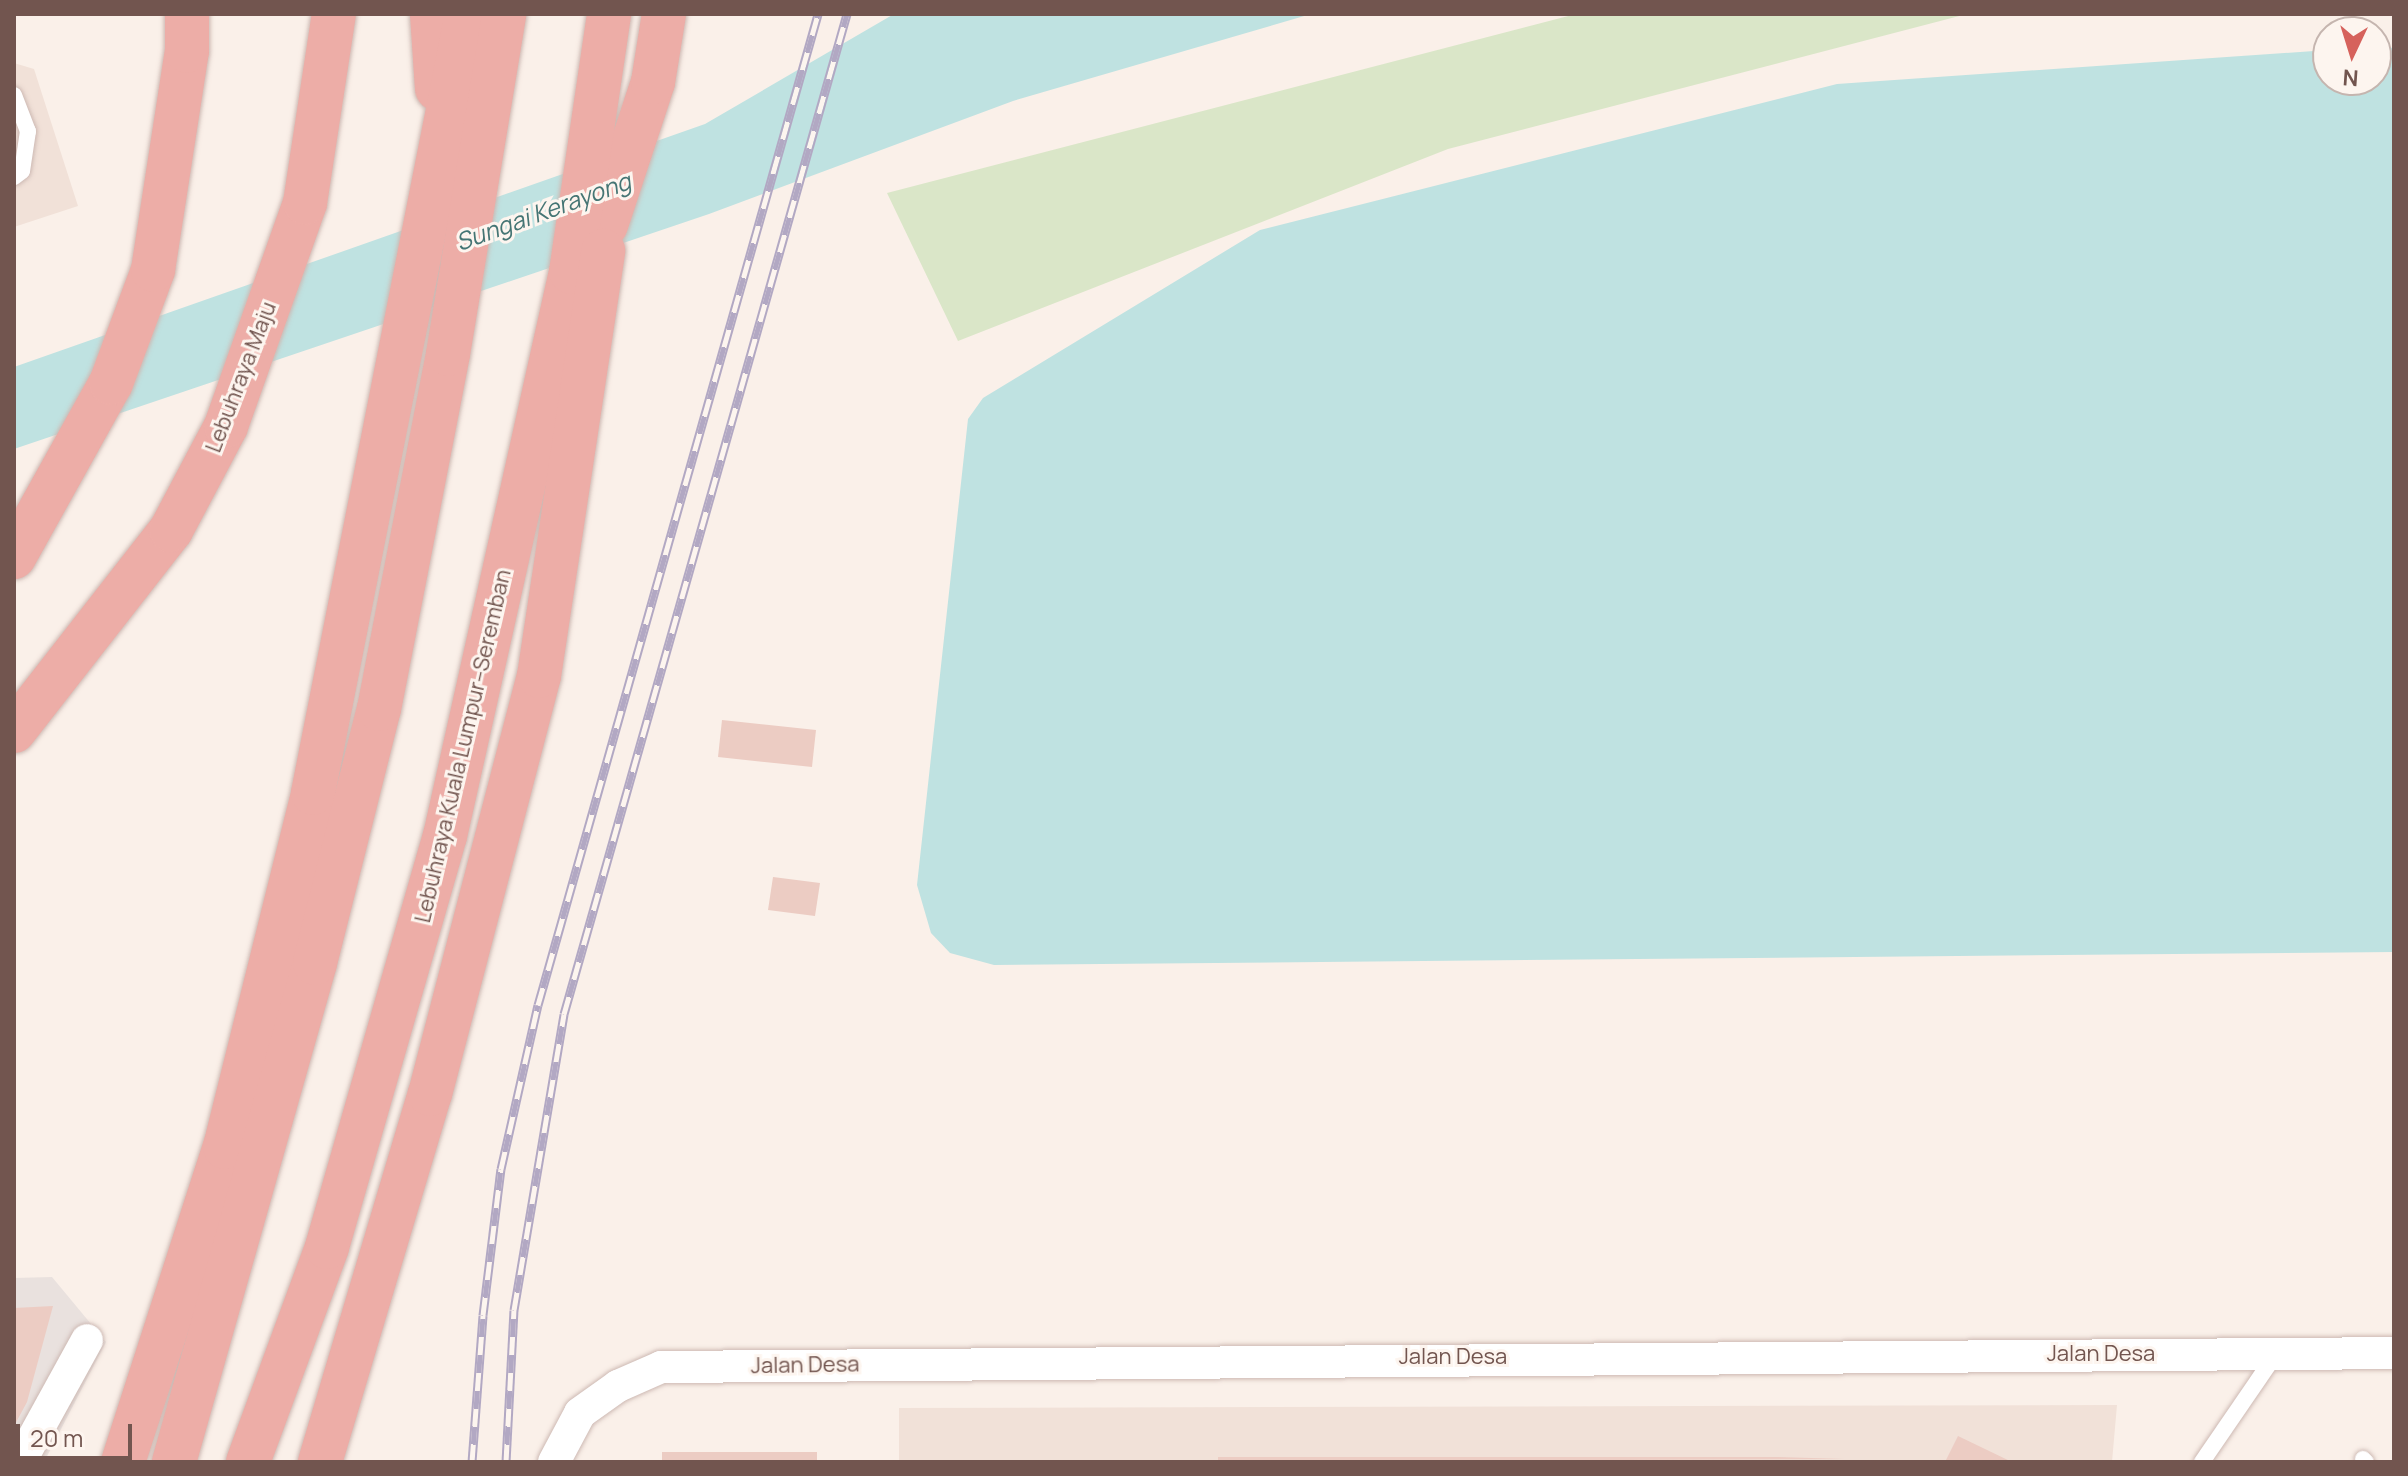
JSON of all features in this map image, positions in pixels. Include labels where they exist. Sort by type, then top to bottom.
[{"type":"highway","points":[[14,557],[111,383],[153,270],[187,51],[187,14]]},
{"type":"highway","name":"Lebuhraya Maju","points":[[14,731],[171,530],[226,426],[305,203],[334,14]]},
{"type":"highway","points":[[432,14],[442,161]]},
{"type":"highway","points":[[123,1462],[225,1147],[313,793],[442,161],[467,14]]},
{"type":"highway","points":[[174,1462],[311,979],[379,709],[448,354],[483,126],[504,14]]},
{"type":"highway","points":[[606,224],[653,82],[664,14]]},
{"type":"highway","points":[[320,1462],[430,1094],[539,676],[606,224],[620,30]]},
{"type":"highway","name":"Lebuhraya Kuala Lumpur–Seremban","points":[[248,1462],[327,1247],[445,836],[571,272],[620,30]]},
{"type":"street","points":[[20,1462],[87,1340]]},
{"type":"street","name":"Jalan Desa","points":[[554,1462],[580,1413],[618,1386],[661,1367],[2394,1353]]},
{"type":"lane","points":[[14,95],[28,131],[22,171],[14,177]]},
{"type":"lane","points":[[2202,1462],[2277,1353]]},
{"type":"shaded area","points":[[14,63],[34,69],[78,206],[14,227]]},
{"type":"shaded area","points":[[52,1277],[106,1342],[44,1462],[14,1462],[14,1278]]},
{"type":"shaded area","points":[[2117,1405],[2112,1462],[899,1462],[899,1408]]},
{"type":"green space","points":[[1576,14],[1967,14],[1448,149],[958,341],[887,193]]},
{"type":"water","name":"Sungai Kerayong","points":[[894,14],[1311,14],[1013,101],[709,214],[14,449],[14,367],[705,124]]},
{"type":"water","points":[[2394,48],[2394,952],[994,965],[950,953],[931,933],[917,885],[968,419],[983,398],[1260,230],[1837,84],[2312,51],[2312,96],[2392,96]]},
{"type":"building","points":[[722,720],[816,730],[812,767],[718,757]]},
{"type":"building","points":[[773,877],[820,883],[815,916],[768,910]]},
{"type":"building","points":[[53,1306],[27,1402],[14,1426],[14,1308]]},
{"type":"building","points":[[1958,1436],[2012,1462],[1945,1462]]},
{"type":"building","points":[[662,1452],[817,1452],[817,1462],[662,1462]]},
{"type":"building","points":[[1218,1457],[1777,1457],[1845,1459],[1218,1462]]},
{"type":"railway","points":[[472,1462],[483,1315],[501,1169],[538,1005],[818,14]]},
{"type":"railway","points":[[506,1462],[514,1310],[564,1014],[847,14]]}]
